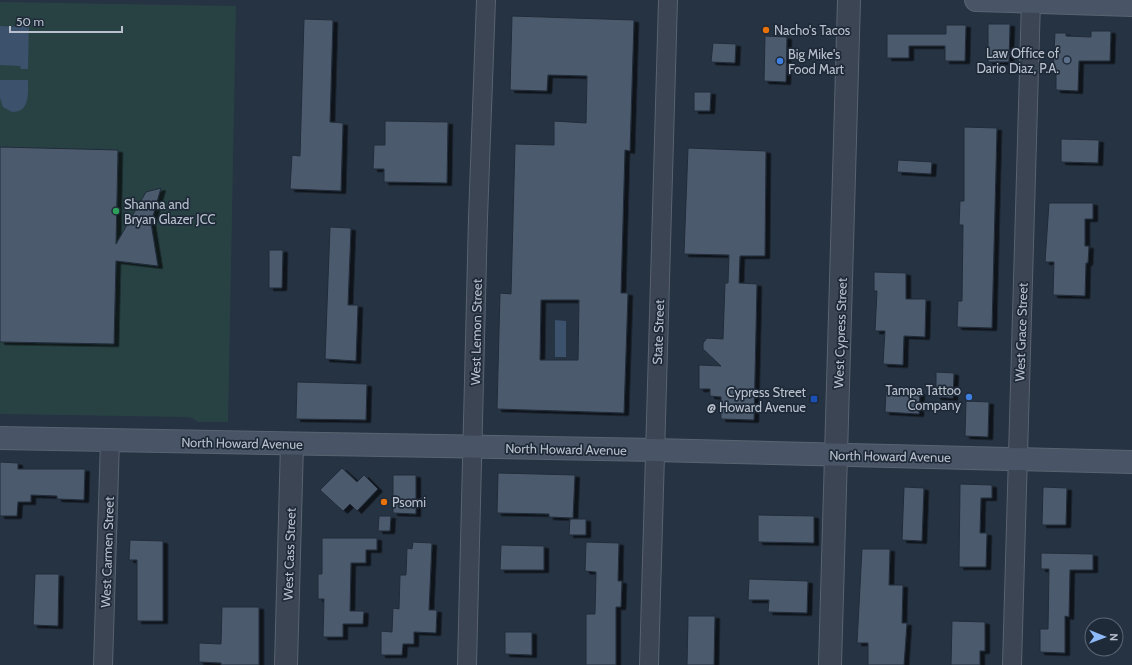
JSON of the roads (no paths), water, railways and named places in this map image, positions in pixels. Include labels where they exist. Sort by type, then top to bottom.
[{"type":"main road","points":[[976,0],[1132,5]]},
{"type":"main road","name":"North Howard Avenue","points":[[0,438],[654,450],[1132,462]]},
{"type":"street","name":"West Lemon Street","points":[[467,665],[478,218],[486,0]]},
{"type":"street","name":"State Street","points":[[649,665],[668,0]]},
{"type":"street","name":"West Cypress Street","points":[[830,665],[848,0]]},
{"type":"street","name":"West Grace Street","points":[[1012,665],[1031,1]]},
{"type":"street","name":"West Carmen Street","points":[[104,665],[110,440]]},
{"type":"street","name":"West Cass Street","points":[[286,665],[292,444]]},
{"type":"water","points":[[21,22],[29,22],[28,69],[21,69],[20,66],[0,65],[0,26],[20,27]]},
{"type":"water","points":[[0,80],[28,80],[27,101],[22,109],[12,112],[3,107],[0,98]]},
{"type":"water","points":[[555,320],[566,321],[566,357],[555,357]]},
{"type":"place","name":"Nacho's Tacos","points":[[766,30]]},
{"type":"place","name":"Law Office of Dario Diaz, P.A.","points":[[1067,60]]},
{"type":"place","name":"Big Mike's Food Mart","points":[[780,61]]},
{"type":"place","name":"Shanna and Bryan Glazer JCC","points":[[116,211]]},
{"type":"place","name":"Tampa Tattoo Company","points":[[969,397]]},
{"type":"place","name":"Cypress Street @ Howard Avenue","points":[[814,399]]},
{"type":"place","name":"Psomi","points":[[384,502]]}]
